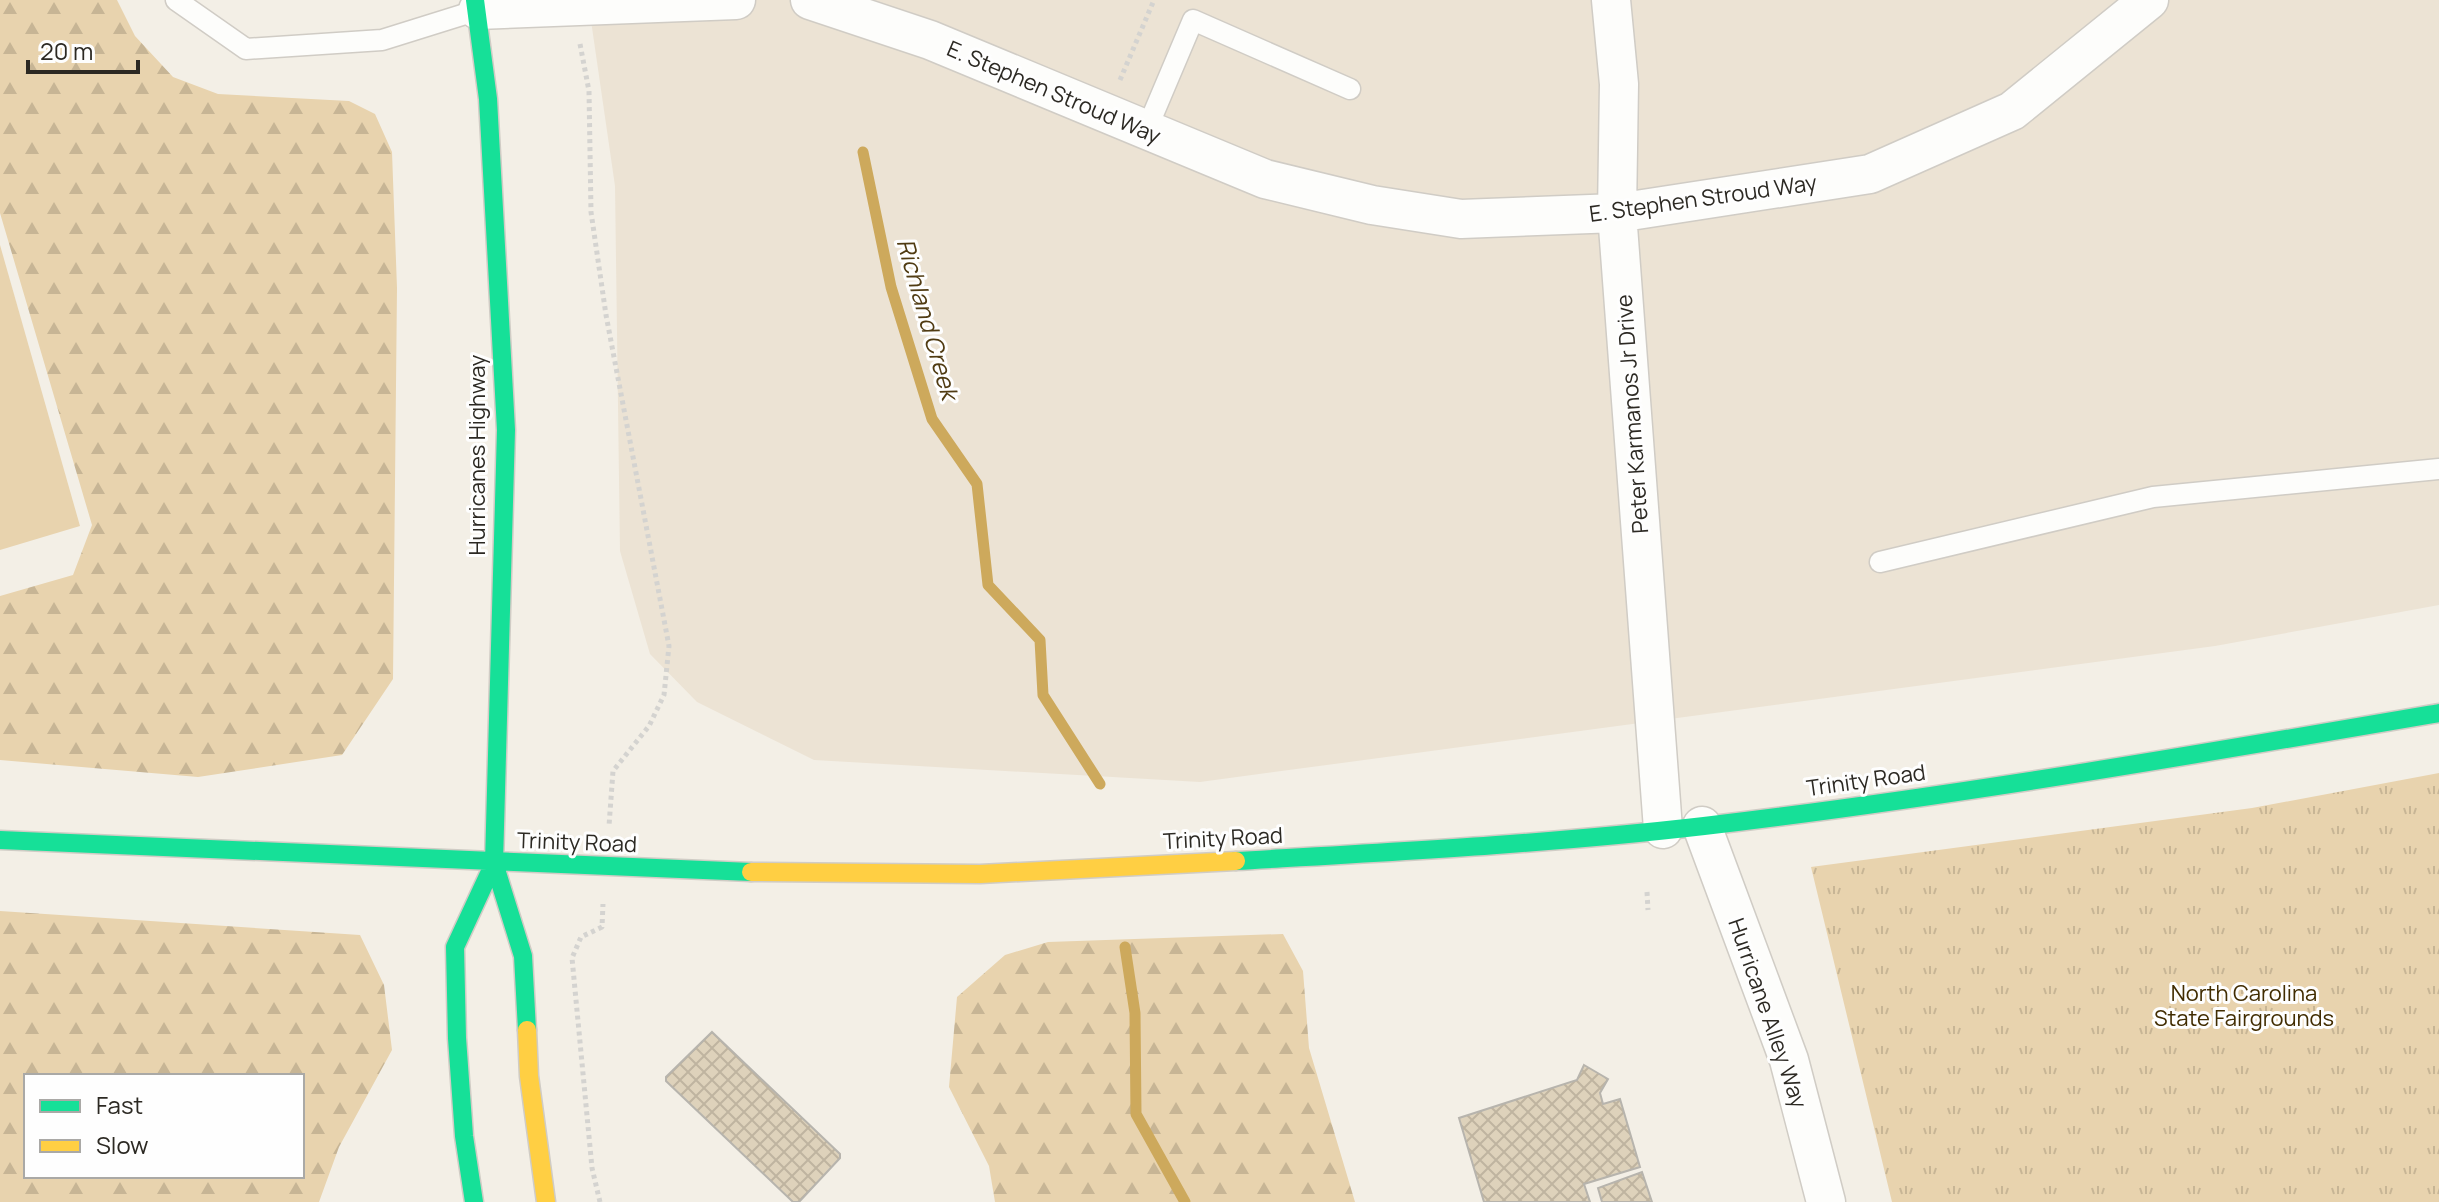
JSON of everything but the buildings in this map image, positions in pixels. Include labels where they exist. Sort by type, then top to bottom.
[{"type":"main road","name":"Hurricanes Highway","points":[[477,5],[488,99],[506,430],[494,863],[523,956],[529,1076],[546,1202]]},
{"type":"main road","name":"Trinity Road","points":[[0,840],[731,872],[980,874],[1191,865],[1420,850],[1702,826],[2037,782],[2439,713]]},
{"type":"main road","name":"Hurricanes Highway","points":[[474,1202],[464,1136],[455,947],[494,863]]},
{"type":"street","points":[[477,5],[736,0]]},
{"type":"street","name":"E. Stephen Stroud Way","points":[[810,0],[930,40],[1265,179],[1372,205],[1461,219],[1617,213],[1870,174],[2012,111],[2149,0]]},
{"type":"street","name":"Peter Karmanos Jr Drive","points":[[1611,0],[1619,84],[1617,213],[1663,829]]},
{"type":"street","name":"Hurricane Alley Way","points":[[1702,826],[1789,1060],[1826,1202]]},
{"type":"lane","points":[[176,0],[246,49],[382,40],[477,5]]},
{"type":"lane","points":[[1146,131],[1193,20],[1350,89]]},
{"type":"lane","points":[[1880,562],[2153,497],[2439,469]]},
{"type":"path","points":[[1133,47],[1154,0]]},
{"type":"path","points":[[589,91],[591,212],[603,300],[669,646],[664,695],[649,726],[613,771]]},
{"type":"path","points":[[1647,892],[1648,910]]},
{"type":"path","points":[[600,1202],[592,1168],[572,958],[581,937],[602,927]]},
{"type":"shaded area","points":[[588,0],[2439,0],[2439,605],[2215,646],[1200,782],[814,760],[697,702],[650,654],[620,551],[615,186]]},
{"type":"green space","points":[[0,0],[117,0],[135,36],[173,77],[218,94],[349,101],[375,114],[392,152],[397,288],[393,679],[342,755],[198,777],[0,760],[0,596],[73,575],[92,525],[0,213]]},
{"type":"green space","points":[[0,245],[80,526],[0,550]]},
{"type":"green space","name":"North Carolina State Fairgrounds","points":[[2439,773],[2439,1202],[1892,1202],[1811,867],[2252,808]]},
{"type":"green space","points":[[0,911],[360,935],[384,985],[392,1050],[339,1147],[319,1202],[0,1202]]},
{"type":"green space","points":[[1283,934],[1303,971],[1309,1048],[1355,1202],[995,1202],[989,1166],[949,1087],[957,997],[1005,955],[1048,942]]},
{"type":"waterway","name":"Richland Creek","points":[[863,152],[891,287],[932,419],[977,484],[988,585],[1040,640],[1043,695],[1100,784]]},
{"type":"waterway","name":"Richland Creek","points":[[1125,947],[1135,1013],[1136,1114],[1185,1202]]},
{"type":"traffic: fast","points":[[475,0],[488,99],[506,430],[494,863],[523,956],[527,1030]]},
{"type":"traffic: fast","points":[[1236,861],[1528,843],[1796,815],[2164,760],[2439,713]]},
{"type":"traffic: fast","points":[[0,840],[751,872]]},
{"type":"traffic: fast","points":[[474,1202],[464,1136],[455,947],[494,863]]},
{"type":"traffic: slow","points":[[751,872],[980,874],[1236,861]]},
{"type":"traffic: slow","points":[[527,1030],[529,1076],[546,1202]]}]
